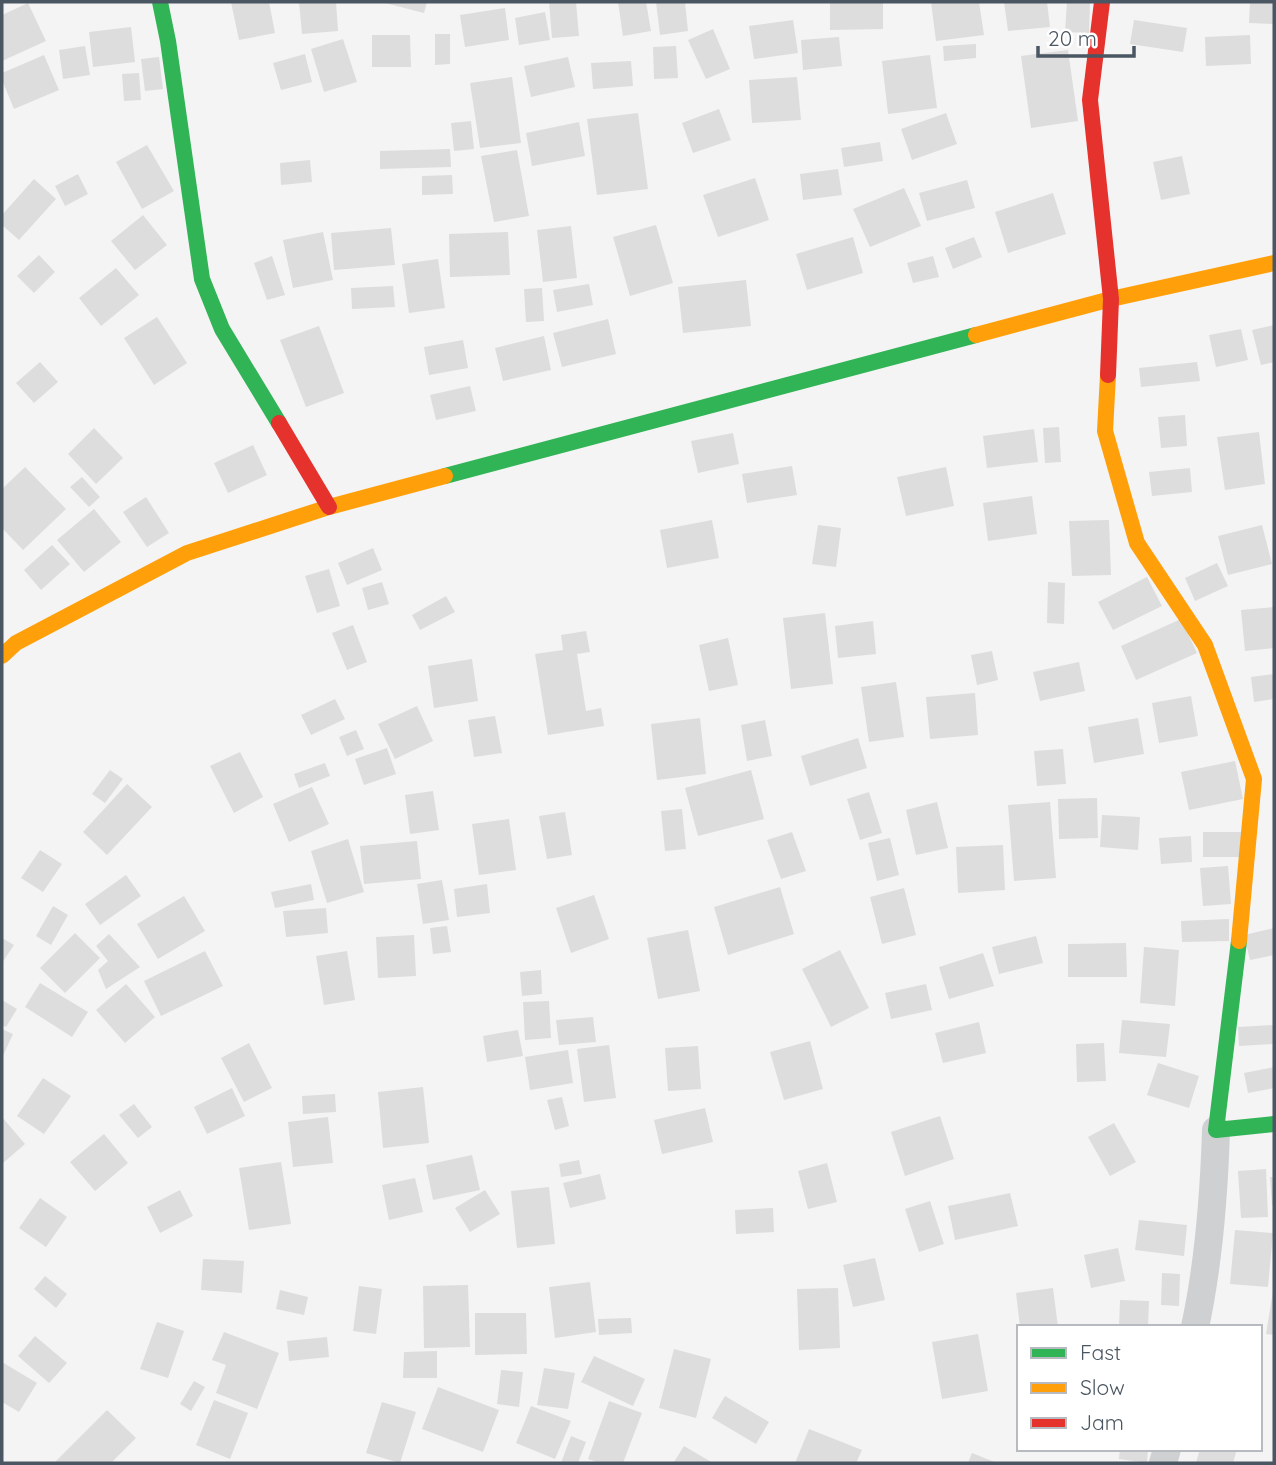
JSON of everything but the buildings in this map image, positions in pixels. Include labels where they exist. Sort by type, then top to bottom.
[{"type":"street","points":[[160,2],[202,279],[222,329],[329,507]]},
{"type":"street","points":[[1102,2],[1090,100],[1111,299],[1105,431],[1137,543],[1205,645],[1254,779],[1244,899],[1216,1130],[1213,1200],[1195,1325]]},
{"type":"street","points":[[7,643],[187,553],[329,507],[1111,299],[1274,263]]},
{"type":"street","points":[[1216,1130],[1274,1124]]},
{"type":"traffic: fast","points":[[160,2],[202,279],[222,329],[279,423]]},
{"type":"traffic: fast","points":[[445,476],[976,335]]},
{"type":"traffic: fast","points":[[1239,941],[1216,1130],[1274,1124]]},
{"type":"traffic: slow","points":[[976,335],[1111,299],[1274,263]]},
{"type":"traffic: slow","points":[[1108,375],[1105,431],[1137,543],[1205,645],[1254,779],[1239,941]]},
{"type":"traffic: slow","points":[[2,656],[16,643],[187,553],[329,507],[445,476]]},
{"type":"traffic: jam","points":[[1102,2],[1090,100],[1111,299],[1108,375]]},
{"type":"traffic: jam","points":[[279,423],[329,507]]}]
